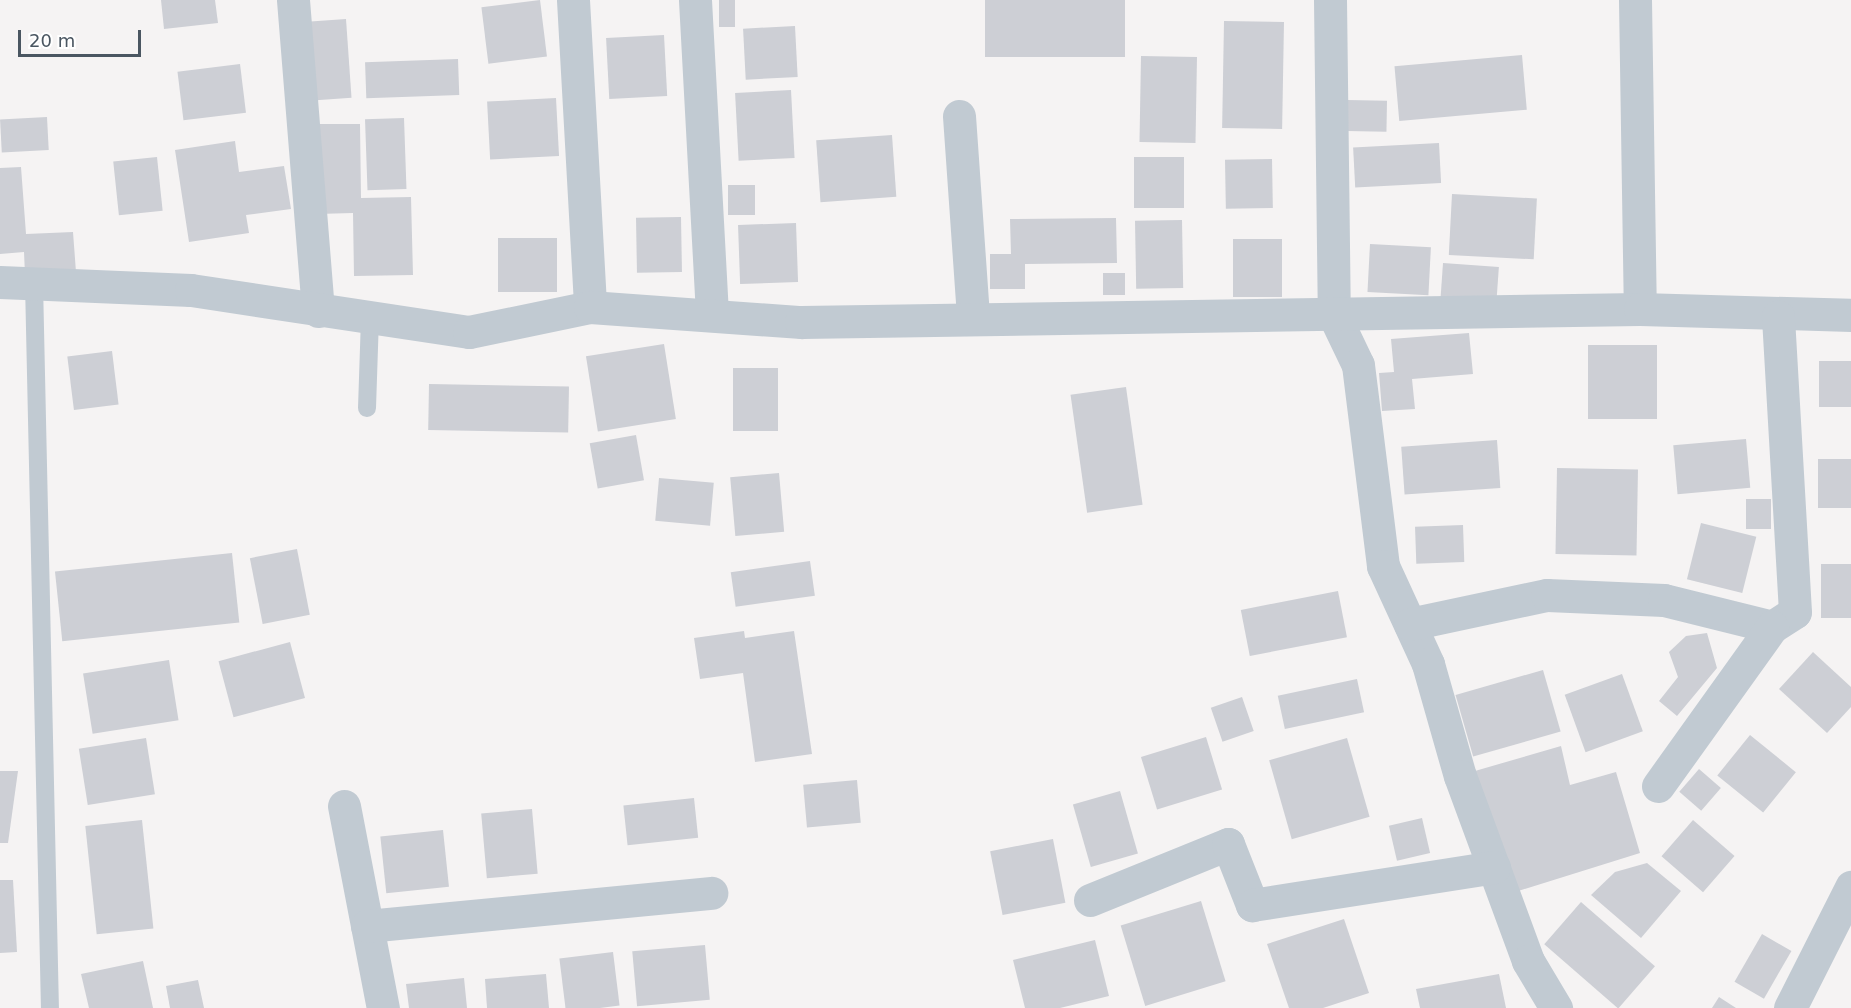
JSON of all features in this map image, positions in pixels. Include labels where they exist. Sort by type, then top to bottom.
[{"type":"street","points":[[293,0],[318,311]]},
{"type":"street","points":[[573,0],[590,307]]},
{"type":"street","points":[[694,0],[712,313]]},
{"type":"street","points":[[1330,0],[1334,315],[1358,365],[1383,566],[1428,664],[1494,867],[1528,960],[1556,1008]]},
{"type":"street","points":[[1635,0],[1640,309]]},
{"type":"street","points":[[959,116],[973,316]]},
{"type":"street","points":[[0,282],[191,290],[469,332],[590,307],[712,313],[801,322],[973,316],[1334,315],[1640,309],[1778,316],[1851,315]]},
{"type":"street","points":[[1658,786],[1772,627],[1794,612],[1778,316]]},
{"type":"street","points":[[1410,624],[1547,595],[1664,600],[1772,627]]},
{"type":"street","points":[[344,806],[383,1008]]},
{"type":"street","points":[[1090,900],[1228,844],[1252,905],[1494,867]]},
{"type":"street","points":[[1790,1008],[1851,887]]},
{"type":"street","points":[[367,926],[711,893]]},
{"type":"lane","points":[[33,283],[50,1008]]},
{"type":"lane","points":[[367,408],[370,318]]},
{"type":"building","points":[[161,0],[215,0],[218,23],[164,29]]},
{"type":"building","points":[[540,0],[547,57],[488,64],[481,7]]},
{"type":"building","points":[[719,0],[735,0],[735,27],[719,27]]},
{"type":"building","points":[[985,0],[1125,0],[1125,57],[985,57]]},
{"type":"building","points":[[346,19],[352,98],[313,101],[307,22]]},
{"type":"building","points":[[1224,21],[1284,22],[1282,129],[1222,128]]},
{"type":"building","points":[[795,26],[798,77],[746,80],[743,29]]},
{"type":"building","points":[[664,35],[667,96],[609,99],[606,38]]},
{"type":"building","points":[[1522,55],[1527,110],[1399,121],[1394,66]]},
{"type":"building","points":[[1141,56],[1197,57],[1195,143],[1139,142]]},
{"type":"building","points":[[458,59],[459,95],[366,98],[365,62]]},
{"type":"building","points":[[240,64],[246,113],[183,120],[177,72]]},
{"type":"building","points":[[791,90],[795,158],[739,161],[735,93]]},
{"type":"building","points":[[556,98],[559,156],[490,160],[487,102]]},
{"type":"building","points":[[1347,100],[1387,101],[1386,132],[1346,131]]},
{"type":"building","points":[[47,117],[49,150],[2,152],[0,119]]},
{"type":"building","points":[[404,118],[406,189],[368,190],[365,119]]},
{"type":"building","points":[[315,124],[360,124],[361,198],[411,197],[413,275],[354,276],[353,213],[317,214]]},
{"type":"building","points":[[892,135],[896,197],[821,202],[816,140]]},
{"type":"building","points":[[235,141],[239,172],[284,166],[291,209],[246,215],[249,233],[189,242],[175,150]]},
{"type":"building","points":[[1439,143],[1441,183],[1355,187],[1353,148]]},
{"type":"building","points":[[157,157],[163,211],[119,215],[113,162]]},
{"type":"building","points":[[1134,157],[1184,157],[1184,208],[1134,208]]},
{"type":"building","points":[[1272,159],[1273,208],[1226,209],[1225,160]]},
{"type":"building","points":[[21,167],[26,234],[73,232],[76,272],[25,275],[24,252],[0,254],[0,168]]},
{"type":"building","points":[[728,185],[755,185],[755,215],[728,215]]},
{"type":"building","points":[[1452,194],[1537,198],[1534,259],[1449,255]]},
{"type":"building","points":[[681,217],[682,272],[637,273],[636,218]]},
{"type":"building","points":[[1116,218],[1117,263],[1025,264],[1025,289],[990,289],[990,254],[1011,254],[1010,219]]},
{"type":"building","points":[[1182,220],[1183,288],[1136,289],[1135,221]]},
{"type":"building","points":[[796,223],[798,282],[740,284],[738,225]]},
{"type":"building","points":[[498,238],[557,238],[557,292],[498,292]]},
{"type":"building","points":[[1233,239],[1282,239],[1282,297],[1233,297]]},
{"type":"building","points":[[1370,244],[1431,247],[1428,295],[1367,292]]},
{"type":"building","points":[[1443,263],[1499,267],[1496,302],[1441,298]]},
{"type":"building","points":[[1103,273],[1125,273],[1125,295],[1103,295]]},
{"type":"building","points":[[1469,333],[1473,374],[1412,379],[1415,409],[1382,411],[1379,373],[1394,372],[1391,339]]},
{"type":"building","points":[[664,344],[676,419],[598,431],[586,356]]},
{"type":"building","points":[[1588,345],[1657,345],[1657,419],[1588,419]]},
{"type":"building","points":[[112,351],[119,405],[74,410],[67,356]]},
{"type":"building","points":[[1819,361],[1851,361],[1851,407],[1819,407]]},
{"type":"building","points":[[733,368],[778,368],[778,431],[733,431]]},
{"type":"building","points":[[429,384],[569,386],[568,432],[428,430]]},
{"type":"building","points":[[1126,387],[1143,505],[1087,513],[1071,395]]},
{"type":"building","points":[[636,435],[644,480],[598,488],[590,443]]},
{"type":"building","points":[[1746,439],[1750,488],[1678,494],[1673,445]]},
{"type":"building","points":[[1497,440],[1500,488],[1405,495],[1401,447]]},
{"type":"building","points":[[1818,459],[1851,459],[1851,508],[1818,508]]},
{"type":"building","points":[[1557,468],[1638,469],[1636,555],[1555,554]]},
{"type":"building","points":[[779,473],[784,532],[735,536],[730,477]]},
{"type":"building","points":[[659,478],[714,483],[710,526],[655,521]]},
{"type":"building","points":[[1746,499],[1771,499],[1771,529],[1746,529]]},
{"type":"building","points":[[1701,523],[1756,537],[1742,593],[1687,579]]},
{"type":"building","points":[[1463,525],[1464,562],[1416,564],[1415,527]]},
{"type":"building","points":[[297,549],[310,615],[263,624],[250,558]]},
{"type":"building","points":[[232,553],[239,623],[62,641],[55,572]]},
{"type":"building","points":[[810,561],[815,596],[736,607],[731,572]]},
{"type":"building","points":[[1821,564],[1851,564],[1851,618],[1821,618]]},
{"type":"building","points":[[1338,591],[1347,637],[1250,656],[1241,610]]},
{"type":"building","points":[[744,631],[745,638],[794,631],[812,754],[755,762],[743,673],[700,679],[694,638]]},
{"type":"building","points":[[1707,633],[1717,668],[1677,716],[1659,701],[1678,677],[1669,652],[1686,636]]},
{"type":"building","points":[[290,642],[305,698],[234,717],[219,661]]},
{"type":"building","points":[[1813,652],[1851,687],[1851,707],[1827,733],[1779,689]]},
{"type":"building","points":[[169,660],[179,720],[93,734],[83,674]]},
{"type":"building","points":[[1543,670],[1561,732],[1473,757],[1456,695]]},
{"type":"building","points":[[1622,674],[1643,731],[1586,752],[1565,695]]},
{"type":"building","points":[[1357,679],[1364,712],[1285,729],[1278,696]]},
{"type":"building","points":[[1242,697],[1254,731],[1223,742],[1211,708]]},
{"type":"building","points":[[1750,735],[1796,772],[1763,813],[1717,775]]},
{"type":"building","points":[[1206,737],[1222,790],[1157,809],[1141,757]]},
{"type":"building","points":[[146,738],[155,794],[88,805],[79,749]]},
{"type":"building","points":[[1347,738],[1370,817],[1292,839],[1269,760]]},
{"type":"building","points":[[1561,746],[1570,785],[1616,772],[1640,853],[1515,892],[1475,771]]},
{"type":"building","points":[[1699,769],[1721,788],[1701,811],[1679,792]]},
{"type":"building","points":[[0,771],[18,771],[8,843],[0,843]]},
{"type":"building","points":[[857,780],[861,823],[807,828],[803,785]]},
{"type":"building","points":[[1120,791],[1138,853],[1091,867],[1073,805]]},
{"type":"building","points":[[694,798],[698,838],[628,845],[623,805]]},
{"type":"building","points":[[532,809],[538,874],[487,878],[481,813]]},
{"type":"building","points":[[1422,818],[1430,853],[1397,861],[1389,826]]},
{"type":"building","points":[[142,820],[153,928],[97,934],[85,826]]},
{"type":"building","points":[[1693,820],[1735,856],[1703,892],[1662,856]]},
{"type":"building","points":[[443,830],[449,887],[386,893],[380,837]]},
{"type":"building","points":[[1053,839],[1065,903],[1003,915],[990,851]]},
{"type":"building","points":[[1647,863],[1681,891],[1641,938],[1591,895],[1615,872]]},
{"type":"building","points":[[0,880],[13,880],[17,952],[0,953]]},
{"type":"building","points":[[1201,901],[1226,981],[1145,1006],[1121,926]]},
{"type":"building","points":[[1581,902],[1655,966],[1618,1008],[1544,944]]},
{"type":"building","points":[[1344,919],[1369,993],[1323,1008],[1289,1008],[1267,944]]},
{"type":"building","points":[[1762,934],[1791,951],[1764,999],[1734,982]]},
{"type":"building","points":[[1095,940],[1109,996],[1060,1008],[1025,1008],[1013,960]]},
{"type":"building","points":[[705,945],[710,1000],[637,1006],[632,951]]},
{"type":"building","points":[[613,952],[620,1006],[565,1008],[559,959]]},
{"type":"building","points":[[143,961],[153,1008],[89,1008],[81,974]]},
{"type":"building","points":[[546,974],[549,1008],[487,1008],[485,979]]},
{"type":"building","points":[[1499,974],[1506,1008],[1420,1008],[1416,989]]},
{"type":"building","points":[[464,978],[467,1008],[409,1008],[406,984]]},
{"type":"building","points":[[198,980],[204,1008],[170,1008],[166,986]]},
{"type":"building","points":[[1719,997],[1736,1008],[1712,1008]]}]
